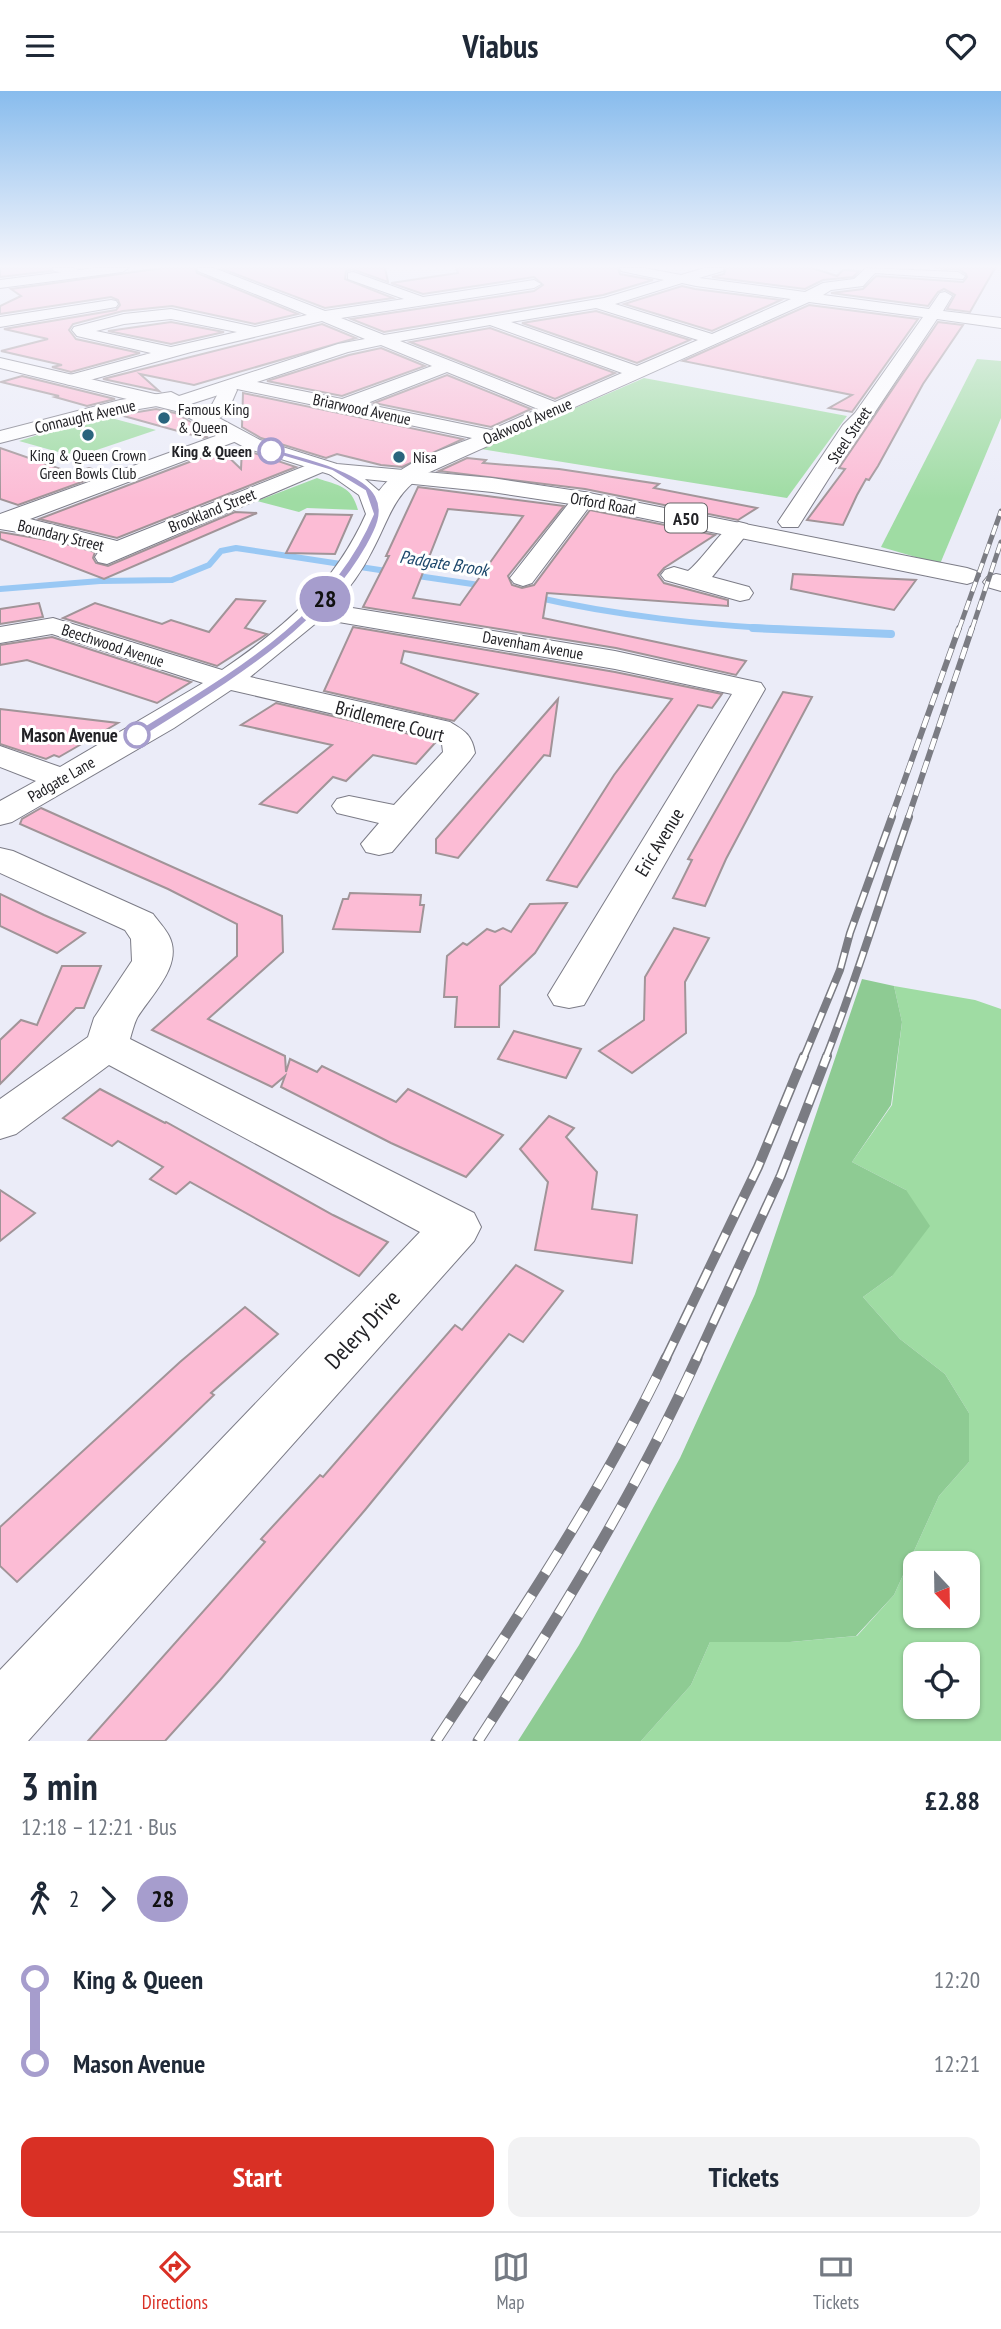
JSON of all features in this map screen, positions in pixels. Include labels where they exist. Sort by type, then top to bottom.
[{"type":"street","points":[[141,345],[171,352]]},
{"type":"street","points":[[72,380],[200,345]]},
{"type":"street","points":[[171,401],[238,384],[360,345]]},
{"type":"street","points":[[397,345],[555,409]]},
{"type":"street","points":[[561,345],[639,373]]},
{"type":"street","name":"Oakwood Avenue","points":[[401,478],[422,466],[703,345]]},
{"type":"street","name":"Steel Street","points":[[790,522],[850,429],[862,417],[911,345]]},
{"type":"street","name":"A50","points":[[0,363],[171,401],[327,468],[401,478]]},
{"type":"street","points":[[345,405],[447,366]]},
{"type":"street","points":[[1,521],[223,424],[238,384]]},
{"type":"street","name":"Briarwood Avenue","points":[[238,384],[492,436]]},
{"type":"street","name":"Connaught Avenue","points":[[4,433],[110,408],[171,401]]},
{"type":"street","points":[[327,468],[368,489],[377,514]]},
{"type":"street","name":"Brookland Street","points":[[112,553],[327,468]]},
{"type":"street","name":"Orford Road","points":[[401,478],[492,485],[584,499],[967,576]]},
{"type":"street","name":"Padgate Lane","points":[[0,815],[225,680],[275,644],[315,610],[351,566],[389,490],[401,478]]},
{"type":"street","points":[[523,578],[584,499]]},
{"type":"street","name":"Boundary Street","points":[[1,521],[65,533],[112,553]]},
{"type":"street","points":[[739,529],[709,567],[684,578],[740,593]]},
{"type":"street","name":"Davenham Avenue","points":[[315,610],[615,660],[750,689]]},
{"type":"street","name":"Beechwood Avenue","points":[[0,635],[53,626],[225,680]]},
{"type":"street","name":"Bridlemere Court","points":[[225,680],[439,729],[457,740],[459,753],[379,844]]},
{"type":"street","name":"Eric Avenue","points":[[569,995],[750,689]]},
{"type":"street","points":[[0,756],[62,779]]},
{"type":"street","points":[[349,806],[401,817]]},
{"type":"street","points":[[0,859],[139,922],[151,938],[152,961],[138,987],[115,1018],[107,1045],[0,1122]]},
{"type":"street","name":"Delery Drive","points":[[0,1720],[456,1227],[107,1045]]},
{"type":"green space","points":[[977,359],[1001,361],[1001,418],[940,564],[881,547]]},
{"type":"green space","points":[[644,378],[847,416],[787,498],[481,449]]},
{"type":"green space","name":"King & Queen Crown Green Bowls Club","points":[[100,415],[156,430],[76,457],[19,441]]},
{"type":"green space","points":[[317,478],[348,491],[358,510],[307,508],[299,512],[257,501]]},
{"type":"green space","points":[[862,979],[894,986],[902,1022],[891,1105],[852,1162],[906,1190],[930,1226],[892,1276],[863,1297],[900,1339],[945,1374],[969,1413],[969,1462],[939,1496],[914,1551],[903,1551],[903,1575],[894,1595],[856,1636],[790,1642],[710,1642],[691,1685],[641,1741],[518,1741],[579,1645],[680,1458],[755,1294]]},
{"type":"green space","points":[[894,986],[975,1000],[1001,1009],[1001,1741],[641,1741],[691,1685],[710,1642],[790,1642],[857,1636],[894,1595],[903,1575],[903,1628],[980,1628],[980,1551],[914,1551],[939,1496],[969,1462],[969,1413],[945,1374],[900,1339],[863,1297],[892,1276],[906,1190],[852,1162],[892,1105],[902,1022]]},
{"type":"building","points":[[24,345],[103,345],[140,353],[71,372],[52,367],[62,365],[1,351]]},
{"type":"building","points":[[238,345],[332,345],[194,385],[140,374],[159,391],[103,379]]},
{"type":"building","points":[[418,345],[537,345],[615,373],[555,399]]},
{"type":"building","points":[[585,345],[678,345],[637,363]]},
{"type":"building","points":[[719,345],[900,345],[852,412],[829,408],[852,395],[683,361]]},
{"type":"building","points":[[922,345],[949,345],[923,384],[878,466],[869,480],[866,479],[843,525],[807,520],[845,469],[839,468]]},
{"type":"building","points":[[381,348],[425,366],[342,396],[267,381],[349,355]]},
{"type":"building","points":[[447,375],[531,409],[491,427],[374,403]]},
{"type":"building","points":[[22,376],[115,399],[87,406],[55,397],[59,396],[1,382]]},
{"type":"building","points":[[243,393],[463,439],[402,467],[381,465],[337,454],[326,458],[261,438],[242,427]]},
{"type":"building","name":"Famous King & Queen","points":[[156,409],[175,413],[191,422],[207,437],[120,415]]},
{"type":"building","points":[[0,448],[72,473],[89,468],[107,473],[18,505],[0,499]]},
{"type":"building","points":[[242,449],[296,467],[117,538],[39,519],[221,450],[241,469]]},
{"type":"building","points":[[467,458],[486,460],[483,463],[559,469],[659,484],[654,488],[757,508],[738,520],[585,489],[439,471]]},
{"type":"building","points":[[418,487],[564,506],[508,576],[512,585],[522,588],[534,585],[590,510],[715,535],[664,568],[658,575],[664,583],[728,600],[728,606],[547,593],[543,618],[746,661],[736,675],[616,648],[363,607],[389,556],[386,556]],"holes":[[[448,509],[523,516],[460,605],[413,598]]]},
{"type":"building","points":[[235,512],[257,513],[104,579],[0,539],[0,532],[59,542],[95,552],[93,558],[96,563],[108,566]]},
{"type":"building","points":[[306,514],[352,515],[335,554],[286,553]]},
{"type":"building","points":[[793,574],[916,580],[894,610],[791,589]]},
{"type":"building","points":[[236,599],[265,601],[245,628],[267,634],[217,666],[63,618],[95,603],[162,624],[171,620],[209,632]]},
{"type":"building","points":[[39,603],[43,617],[0,624],[0,609]]},
{"type":"building","points":[[353,627],[615,672],[722,694],[712,708],[698,705],[577,887],[547,880],[614,775],[672,699],[404,651],[401,663],[478,694],[454,721],[324,691]]},
{"type":"building","points":[[52,637],[191,682],[157,703],[27,660],[0,665],[0,645]]},
{"type":"building","points":[[783,692],[812,697],[726,859],[705,906],[673,898],[692,860],[688,859]]},
{"type":"building","points":[[558,699],[550,756],[544,755],[458,858],[436,853],[436,839]]},
{"type":"building","points":[[276,703],[427,738],[435,743],[416,764],[373,755],[346,781],[333,777],[297,813],[260,804],[332,745],[241,725]]},
{"type":"building","points":[[0,709],[118,723],[59,757],[54,755],[46,759],[0,744]]},
{"type":"building","points":[[41,808],[282,916],[283,952],[208,1019],[285,1056],[286,1072],[290,1059],[317,1072],[322,1066],[396,1102],[408,1089],[503,1135],[466,1177],[391,1143],[281,1087],[285,1076],[272,1087],[152,1030],[237,956],[237,924],[168,889],[20,824],[22,819]]},
{"type":"building","points":[[350,893],[421,895],[420,905],[424,905],[420,932],[333,929],[343,899],[348,899]]},
{"type":"building","points":[[0,894],[85,933],[57,953],[0,926]]},
{"type":"building","points":[[567,903],[535,953],[500,986],[499,1027],[455,1027],[457,997],[444,997],[447,956],[487,929],[495,932],[503,928],[511,932],[530,904]]},
{"type":"building","points":[[674,928],[709,938],[685,982],[686,1033],[632,1073],[599,1051],[644,1020],[645,977]]},
{"type":"building","points":[[62,966],[101,966],[84,1008],[76,1008],[0,1084],[0,1040],[21,1020],[37,1025]]},
{"type":"building","points":[[514,1031],[581,1049],[566,1078],[498,1059]]},
{"type":"building","points":[[100,1089],[388,1242],[359,1276],[190,1182],[176,1194],[150,1179],[163,1167],[118,1141],[112,1146],[63,1118]]},
{"type":"building","points":[[549,1116],[574,1128],[566,1137],[597,1172],[592,1209],[637,1215],[632,1263],[535,1250],[548,1182],[520,1149]]},
{"type":"building","points":[[0,1190],[35,1213],[0,1241]]},
{"type":"building","points":[[516,1265],[563,1291],[523,1342],[509,1334],[365,1510],[220,1680],[165,1741],[88,1741],[265,1542],[261,1539],[320,1475],[323,1477],[455,1325],[462,1330]]},
{"type":"building","points":[[245,1307],[278,1334],[211,1393],[214,1395],[17,1582],[0,1566],[0,1527],[180,1362]]},
{"type":"waterway","name":"Padgate Brook","points":[[0,589],[100,581],[172,580],[209,565],[221,551],[236,548],[393,572]]},
{"type":"waterway","name":"Padgate Brook","points":[[411,575],[486,586]]},
{"type":"waterway","name":"Padgate Brook","points":[[535,597],[661,619],[788,629]]},
{"type":"waterway","name":"Padgate Brook","points":[[753,628],[891,634]]},
{"type":"railway","points":[[959,629],[1001,511]]},
{"type":"railway","points":[[972,629],[1001,542]]},
{"type":"railway","points":[[891,818],[959,628]]},
{"type":"railway","points":[[908,818],[972,628]]},
{"type":"railway","points":[[804,1057],[840,970],[850,933],[892,817]]},
{"type":"railway","points":[[826,1057],[909,817]]},
{"type":"railway","points":[[665,1360],[758,1167],[804,1056]]},
{"type":"railway","points":[[696,1360],[781,1175],[827,1056]]},
{"type":"railway","points":[[478,1741],[595,1554],[648,1457],[697,1358]]},
{"type":"railway","points":[[436,1741],[587,1505],[665,1360]]},
{"type":"bus line","name":"28","points":[[137,735],[225,680],[275,644],[315,610],[338,584],[368,536],[377,514],[368,489],[335,470],[271,451]]},
{"type":"place","name":"Famous King & Queen","points":[[164,418]]},
{"type":"place","name":"King & Queen Crown Green Bowls Club","points":[[88,435]]},
{"type":"place","name":"King & Queen","points":[[271,451]]},
{"type":"place","name":"Nisa","points":[[399,457]]},
{"type":"place","name":"Mason Avenue","points":[[137,735]]}]
